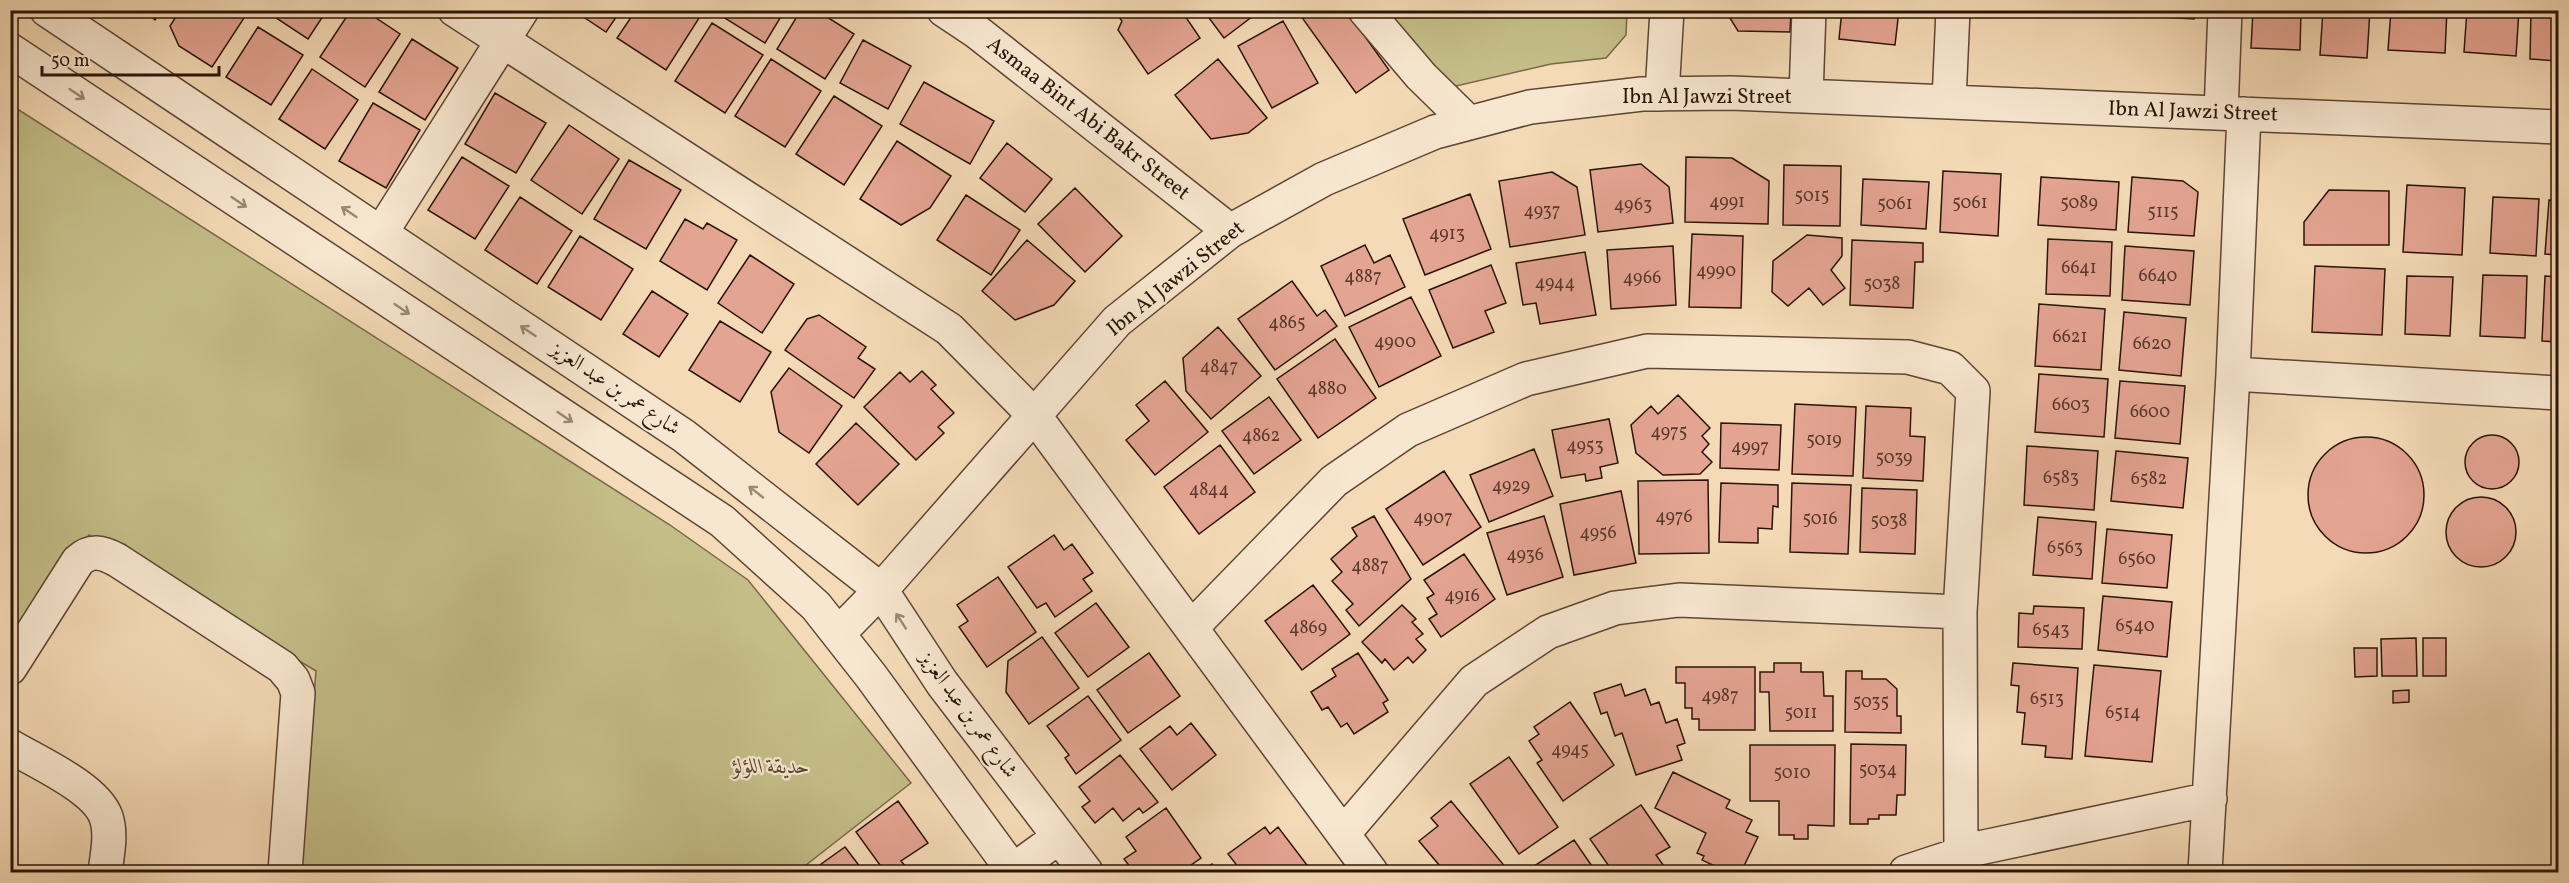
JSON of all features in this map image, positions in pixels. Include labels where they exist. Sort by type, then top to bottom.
[{"type":"street","name":"شارع عمر بن عبد العزيز","points":[[47,10],[684,436],[881,590],[942,683],[1086,873]]},
{"type":"street","points":[[455,10],[950,329],[1034,415],[1371,873]]},
{"type":"street","points":[[381,233],[522,10]]},
{"type":"street","name":"Asmaa Bint Abi Bakr Street","points":[[944,10],[985,21],[1230,231]]},
{"type":"street","points":[[1365,10],[1422,76],[1469,123]]},
{"type":"street","points":[[1662,94],[1667,10]]},
{"type":"street","points":[[1806,96],[1809,10]]},
{"type":"street","points":[[1949,101],[1953,10]]},
{"type":"street","points":[[2205,873],[2233,374],[2233,114],[2225,10]]},
{"type":"street","points":[[10,50],[722,521],[816,606],[1013,872],[1059,837]]},
{"type":"street","name":"Ibn Al Jawzi Street","points":[[838,634],[881,590],[1117,321],[1230,231],[1324,180],[1435,132],[1530,107],[1642,94],[1949,101],[2559,127]]},
{"type":"street","points":[[1191,628],[1334,482],[1408,430],[1526,380],[1647,351],[1908,357],[1950,369],[1973,391],[1960,612],[1961,855]]},
{"type":"street","points":[[2233,374],[2559,393]]},
{"type":"street","points":[[10,668],[78,561],[86,554],[95,552],[117,560],[282,666],[293,680],[298,693],[285,873]]},
{"type":"street","points":[[1343,834],[1474,681],[1548,632],[1615,608],[1679,600],[1960,612]]},
{"type":"street","points":[[10,746],[96,801],[106,817],[109,834],[105,873]]},
{"type":"street","points":[[1906,873],[1979,848],[2210,800]]},
{"type":"green space","points":[[1376,11],[1627,11],[1626,35],[1606,58],[1551,64],[1452,87]]},
{"type":"green space","name":"حديقة اللؤلؤ","points":[[11,105],[670,525],[748,580],[911,783],[797,872],[300,872],[316,671],[89,535],[11,658]]},
{"type":"building","points":[[143,10],[162,10],[155,20]]},
{"type":"building","points":[[180,10],[233,10],[244,18],[212,67],[179,46],[170,26]]},
{"type":"building","points":[[264,10],[327,10],[308,39]]},
{"type":"building","points":[[351,10],[364,10],[400,34],[365,87],[320,57]]},
{"type":"building","points":[[573,10],[621,10],[606,32]]},
{"type":"building","points":[[636,10],[694,10],[701,15],[666,70],[617,38]]},
{"type":"building","points":[[716,10],[785,10],[765,43],[715,12]]},
{"type":"building","points":[[801,10],[816,10],[854,34],[825,79],[777,49]]},
{"type":"building","points":[[1114,10],[1181,10],[1200,38],[1148,74],[1118,30],[1122,21]]},
{"type":"building","points":[[1203,10],[1261,10],[1224,38]]},
{"type":"building","points":[[1315,10],[1346,10],[1389,70],[1356,93],[1303,19]]},
{"type":"building","points":[[1725,10],[1791,10],[1790,32],[1738,31]]},
{"type":"building","points":[[1842,10],[1899,10],[1895,45],[1839,39]]},
{"type":"building","points":[[2162,10],[2195,10],[2194,19],[2162,17]]},
{"type":"building","points":[[2253,10],[2301,10],[2300,50],[2251,48]]},
{"type":"building","points":[[2323,10],[2370,10],[2367,58],[2320,55]]},
{"type":"building","points":[[2391,10],[2447,10],[2445,53],[2388,50]]},
{"type":"building","points":[[2467,10],[2519,10],[2516,56],[2464,52]]},
{"type":"building","points":[[2531,10],[2558,10],[2558,61],[2530,59]]},
{"type":"building","points":[[1283,21],[1318,83],[1272,108],[1238,46]]},
{"type":"building","points":[[712,23],[763,55],[725,113],[675,81]]},
{"type":"building","points":[[258,27],[303,55],[271,105],[226,77]]},
{"type":"building","points":[[412,39],[458,68],[425,120],[379,92]]},
{"type":"building","points":[[863,40],[911,66],[888,109],[840,83]]},
{"type":"building","points":[[771,59],[821,91],[785,147],[735,116]]},
{"type":"building","points":[[1218,59],[1267,118],[1248,133],[1211,139],[1175,95]]},
{"type":"building","points":[[312,69],[358,100],[325,149],[279,119]]},
{"type":"building","points":[[924,82],[994,121],[970,164],[900,124]]},
{"type":"building","points":[[495,93],[546,123],[516,173],[465,144]]},
{"type":"building","points":[[834,96],[882,126],[844,185],[796,154]]},
{"type":"building","points":[[373,103],[420,130],[386,188],[339,161]]},
{"type":"building","points":[[569,125],[619,159],[582,214],[531,180]]},
{"type":"building","points":[[897,141],[951,176],[930,208],[901,225],[860,199]]},
{"type":"building","points":[[1007,143],[1052,179],[1025,212],[980,178]]},
{"type":"building","points":[[462,157],[509,186],[475,239],[428,210]]},
{"type":"building","points":[[1686,157],[1732,158],[1769,181],[1768,224],[1685,222]]},
{"type":"building","points":[[629,160],[681,190],[646,249],[594,219]]},
{"type":"building","points":[[1641,164],[1669,187],[1673,223],[1598,232],[1590,170]]},
{"type":"building","points":[[1784,165],[1841,166],[1840,226],[1783,225]]},
{"type":"building","points":[[1943,171],[2001,174],[1998,236],[1940,232]]},
{"type":"building","points":[[1552,172],[1577,187],[1585,235],[1510,247],[1499,181]]},
{"type":"building","points":[[2041,177],[2119,182],[2116,230],[2038,225]]},
{"type":"building","points":[[2132,177],[2183,181],[2198,192],[2194,236],[2128,232]]},
{"type":"building","points":[[1863,179],[1929,182],[1926,229],[1861,225]]},
{"type":"building","points":[[2407,185],[2465,188],[2462,255],[2403,252]]},
{"type":"building","points":[[1075,188],[1122,236],[1085,272],[1038,224]]},
{"type":"building","points":[[2329,190],[2389,191],[2389,245],[2304,245],[2304,222]]},
{"type":"building","points":[[1470,194],[1491,249],[1425,275],[1403,219]]},
{"type":"building","points":[[966,195],[1020,230],[991,275],[937,240]]},
{"type":"building","points":[[520,197],[572,231],[537,284],[485,250]]},
{"type":"building","points":[[2493,197],[2539,199],[2536,256],[2490,253]]},
{"type":"building","points":[[2549,200],[2558,201],[2558,255],[2545,254]]},
{"type":"building","points":[[685,219],[703,229],[707,223],[737,240],[707,290],[660,261]]},
{"type":"building","points":[[1692,234],[1743,236],[1741,308],[1689,307]]},
{"type":"building","points":[[1807,235],[1842,238],[1842,256],[1831,270],[1845,288],[1823,305],[1809,288],[1788,306],[1772,292],[1773,261]]},
{"type":"building","points":[[580,236],[633,269],[601,320],[548,287]]},
{"type":"building","points":[[2048,239],[2112,242],[2110,296],[2046,294]]},
{"type":"building","points":[[1027,240],[1075,281],[1054,305],[1015,320],[982,291]]},
{"type":"building","points":[[1852,240],[1923,243],[1923,262],[1915,262],[1913,308],[1850,305]]},
{"type":"building","points":[[1365,245],[1374,263],[1390,255],[1405,287],[1345,316],[1321,266]]},
{"type":"building","points":[[1673,246],[1676,305],[1611,309],[1607,250]]},
{"type":"building","points":[[2125,246],[2194,251],[2190,305],[2122,300]]},
{"type":"building","points":[[1585,252],[1596,315],[1540,324],[1536,303],[1523,305],[1516,263]]},
{"type":"building","points":[[750,255],[794,284],[762,333],[718,303]]},
{"type":"building","points":[[1491,265],[1506,303],[1485,311],[1494,332],[1453,348],[1429,290]]},
{"type":"building","points":[[2315,266],[2385,269],[2382,335],[2312,332]]},
{"type":"building","points":[[2483,275],[2527,276],[2525,338],[2480,336]]},
{"type":"building","points":[[2407,276],[2453,277],[2450,336],[2405,334]]},
{"type":"building","points":[[2545,276],[2558,277],[2558,342],[2542,341]]},
{"type":"building","points":[[1292,281],[1317,316],[1325,310],[1337,326],[1275,370],[1238,319]]},
{"type":"building","points":[[652,291],[688,314],[659,357],[623,334]]},
{"type":"building","points":[[1411,297],[1441,356],[1379,387],[1349,327]]},
{"type":"building","points":[[2039,304],[2105,309],[2101,370],[2035,366]]},
{"type":"building","points":[[2124,312],[2186,318],[2181,376],[2119,370]]},
{"type":"building","points":[[819,315],[866,347],[858,358],[875,369],[854,398],[785,350],[807,319]]},
{"type":"building","points":[[720,321],[771,352],[740,402],[689,370]]},
{"type":"building","points":[[1218,327],[1261,376],[1211,419],[1186,391],[1183,358]]},
{"type":"building","points":[[1335,339],[1376,398],[1318,438],[1277,379]]},
{"type":"building","points":[[789,368],[842,406],[809,453],[779,432],[771,392]]},
{"type":"building","points":[[922,371],[936,385],[931,389],[954,413],[938,427],[944,433],[916,460],[864,407],[900,372],[910,382]]},
{"type":"building","points":[[2039,374],[2108,379],[2104,437],[2035,432]]},
{"type":"building","points":[[1165,381],[1208,432],[1155,475],[1126,440],[1149,421],[1136,405]]},
{"type":"building","points":[[2120,381],[2185,386],[2180,444],[2115,438]]},
{"type":"building","points":[[1678,395],[1710,428],[1702,436],[1709,444],[1702,452],[1712,462],[1700,474],[1663,475],[1636,453],[1631,425],[1651,406],[1658,414]]},
{"type":"building","points":[[1269,397],[1301,440],[1254,474],[1222,431]]},
{"type":"building","points":[[1795,404],[1856,407],[1853,476],[1792,474]]},
{"type":"building","points":[[1866,406],[1911,408],[1910,436],[1925,437],[1923,481],[1863,478]]},
{"type":"building","points":[[1609,419],[1618,463],[1600,467],[1602,478],[1586,481],[1585,474],[1561,478],[1552,430]]},
{"type":"building","points":[[856,423],[899,464],[858,505],[816,464]]},
{"type":"building","points":[[1721,423],[1781,425],[1779,470],[1720,468]]},
{"type":"building","points":[[2487,435],[2497,435],[2507,439],[2515,447],[2519,462],[2515,477],[2507,485],[2497,489],[2487,489],[2477,485],[2469,477],[2465,467],[2465,457],[2469,447],[2477,439]]},
{"type":"building","points":[[2366,437],[2388,442],[2407,454],[2419,473],[2424,495],[2419,517],[2407,536],[2388,548],[2366,553],[2344,548],[2325,536],[2313,517],[2308,495],[2313,473],[2325,454],[2344,442]]},
{"type":"building","points":[[1220,445],[1255,492],[1199,534],[1164,487]]},
{"type":"building","points":[[2027,446],[2098,451],[2094,510],[2024,505]]},
{"type":"building","points":[[1534,449],[1553,496],[1489,522],[1470,475]]},
{"type":"building","points":[[2116,451],[2188,458],[2183,508],[2111,501]]},
{"type":"building","points":[[1444,471],[1481,527],[1423,565],[1386,509]]},
{"type":"building","points":[[1708,480],[1709,553],[1639,554],[1638,481]]},
{"type":"building","points":[[1721,483],[1778,485],[1778,507],[1773,506],[1772,529],[1758,528],[1758,543],[1719,542]]},
{"type":"building","points":[[1792,483],[1851,485],[1848,554],[1790,552]]},
{"type":"building","points":[[1862,488],[1917,490],[1915,554],[1860,552]]},
{"type":"building","points":[[1621,491],[1636,563],[1574,575],[1560,504]]},
{"type":"building","points":[[2481,497],[2494,500],[2506,507],[2513,519],[2516,532],[2513,545],[2506,557],[2494,564],[2481,567],[2468,564],[2456,557],[2449,545],[2446,532],[2449,519],[2456,507],[2468,500]]},
{"type":"building","points":[[1374,516],[1411,579],[1359,626],[1346,610],[1353,604],[1332,581],[1342,572],[1331,559],[1357,536],[1352,528]]},
{"type":"building","points":[[1544,516],[1563,577],[1507,595],[1487,533]]},
{"type":"building","points":[[2038,517],[2096,522],[2092,579],[2033,575]]},
{"type":"building","points":[[2107,529],[2172,535],[2167,588],[2102,583]]},
{"type":"building","points":[[1054,535],[1064,550],[1072,544],[1093,573],[1083,579],[1092,591],[1055,617],[1046,603],[1037,608],[1008,567]]},
{"type":"building","points":[[1464,554],[1495,599],[1441,637],[1429,619],[1437,614],[1427,598],[1434,594],[1424,580]]},
{"type":"building","points":[[998,577],[1036,632],[987,667],[959,627],[968,621],[957,605]]},
{"type":"building","points":[[1313,585],[1350,634],[1302,670],[1265,621]]},
{"type":"building","points":[[2103,596],[2172,602],[2167,657],[2098,650]]},
{"type":"building","points":[[1096,603],[1129,647],[1088,677],[1055,633]]},
{"type":"building","points":[[1402,605],[1416,619],[1412,622],[1423,634],[1416,639],[1426,650],[1413,663],[1408,657],[1394,670],[1385,659],[1382,663],[1362,642]]},
{"type":"building","points":[[2034,606],[2084,608],[2082,649],[2018,647],[2019,613],[2033,614]]},
{"type":"building","points":[[1042,637],[1079,688],[1029,724],[1006,692],[1008,661]]},
{"type":"building","points":[[2416,638],[2417,676],[2382,676],[2381,639]]},
{"type":"building","points":[[2423,638],[2446,638],[2446,676],[2423,676]]},
{"type":"building","points":[[2354,648],[2377,648],[2377,676],[2355,677]]},
{"type":"building","points":[[1149,653],[1180,696],[1128,733],[1097,690]]},
{"type":"building","points":[[1358,653],[1388,700],[1383,703],[1388,712],[1354,734],[1347,723],[1341,727],[1328,707],[1322,710],[1311,692],[1336,676],[1332,669]]},
{"type":"building","points":[[1774,663],[1801,663],[1801,672],[1823,672],[1824,696],[1833,696],[1833,731],[1770,731],[1769,692],[1760,692],[1760,672],[1774,672]]},
{"type":"building","points":[[2013,663],[2078,668],[2072,759],[2045,757],[2046,746],[2022,744],[2025,713],[2017,712],[2019,686],[2011,685]]},
{"type":"building","points":[[2094,665],[2161,671],[2152,762],[2085,756]]},
{"type":"building","points":[[1676,667],[1755,667],[1755,730],[1699,730],[1699,719],[1692,719],[1692,708],[1685,708],[1685,683],[1676,683]]},
{"type":"building","points":[[1846,671],[1862,671],[1862,679],[1886,679],[1897,689],[1897,716],[1901,716],[1901,733],[1845,732]]},
{"type":"building","points":[[1621,684],[1625,696],[1645,689],[1651,705],[1659,702],[1666,723],[1677,719],[1685,743],[1677,746],[1682,760],[1636,775],[1622,733],[1615,736],[1607,712],[1601,714],[1594,693]]},
{"type":"building","points":[[2409,690],[2409,702],[2393,703],[2393,691]]},
{"type":"building","points":[[1088,696],[1121,740],[1076,774],[1065,758],[1069,755],[1047,726]]},
{"type":"building","points":[[1570,702],[1614,765],[1563,801],[1537,763],[1542,760],[1529,741],[1539,734],[1534,727]]},
{"type":"building","points":[[1191,723],[1216,755],[1172,790],[1140,749],[1170,726],[1177,735]]},
{"type":"building","points":[[1851,744],[1906,745],[1905,795],[1897,795],[1896,815],[1879,815],[1879,819],[1868,819],[1868,824],[1850,824]]},
{"type":"building","points":[[1750,745],[1835,745],[1834,826],[1808,825],[1808,839],[1794,839],[1794,835],[1779,835],[1779,801],[1750,801]]},
{"type":"building","points":[[1120,755],[1158,802],[1143,813],[1139,808],[1123,821],[1113,808],[1095,823],[1082,807],[1090,801],[1079,787]]},
{"type":"building","points":[[1509,757],[1558,827],[1519,854],[1470,784]]},
{"type":"building","points":[[1673,772],[1730,800],[1726,808],[1752,820],[1746,832],[1758,837],[1741,872],[1727,872],[1702,860],[1704,856],[1697,853],[1706,833],[1655,808]]},
{"type":"building","points":[[898,801],[928,843],[901,861],[907,868],[901,872],[885,872],[856,832]]},
{"type":"building","points":[[1451,801],[1507,869],[1503,872],[1445,872],[1419,841],[1438,826],[1431,818]]},
{"type":"building","points":[[1641,805],[1670,847],[1656,855],[1664,866],[1654,872],[1613,872],[1590,839]]},
{"type":"building","points":[[1166,808],[1201,858],[1181,872],[1134,872],[1124,859],[1136,851],[1126,837]]},
{"type":"building","points":[[1265,827],[1270,834],[1278,827],[1307,865],[1298,872],[1242,872],[1228,854]]},
{"type":"building","points":[[1574,840],[1596,872],[1525,872]]},
{"type":"building","points":[[845,847],[864,872],[810,872]]},
{"type":"building","points":[[1212,864],[1219,872],[1200,872]]},
{"type":"building","points":[[2097,868],[2105,872],[2081,872]]}]
